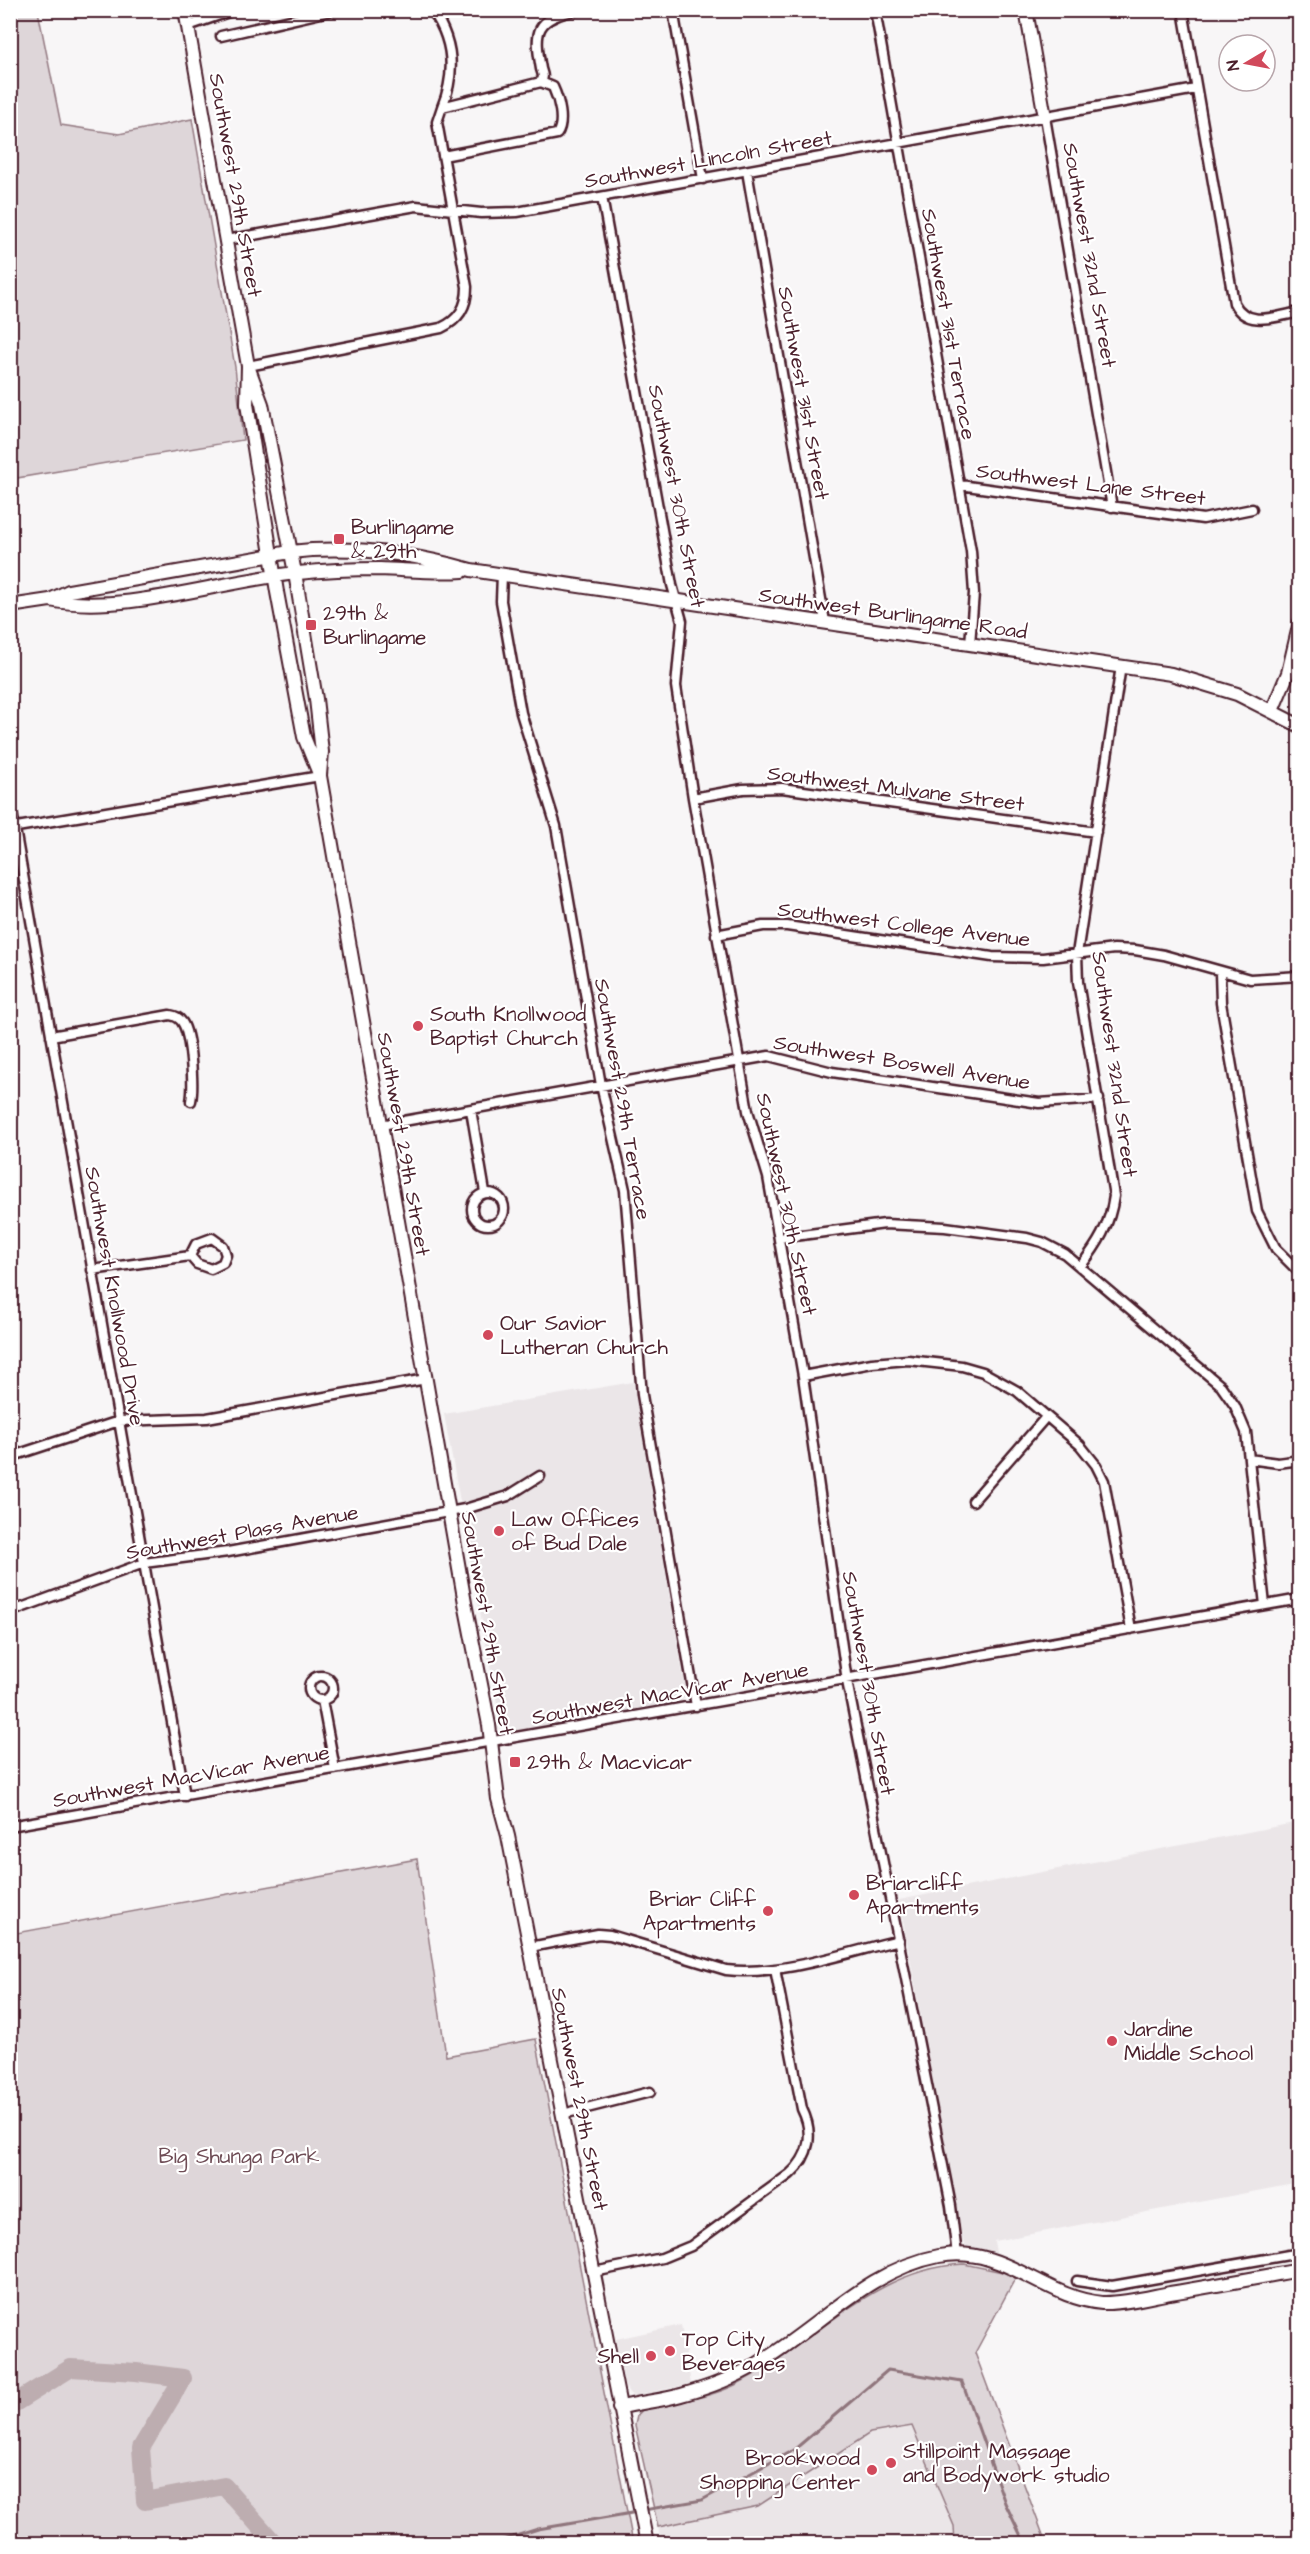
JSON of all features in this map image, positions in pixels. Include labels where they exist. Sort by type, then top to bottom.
[{"type":"main road","name":"Southwest 29th Street","points":[[185,10],[248,366],[262,404],[295,573],[316,699],[322,752],[320,776]]},
{"type":"main road","name":"Southwest 32nd Street","points":[[1026,10],[1045,117]]},
{"type":"main road","name":"Southwest 29th Street","points":[[248,366],[247,404],[271,556],[304,737],[320,776],[472,1644],[480,1672],[498,1799],[530,1947],[646,2538]]},
{"type":"main road","name":"Southwest Burlingame Road","points":[[10,606],[50,600],[69,591],[290,552],[323,548],[382,551],[432,559],[471,570],[1121,666],[1191,679],[1237,694],[1299,726]]},
{"type":"main road","name":"Southwest Burlingame Road","points":[[50,600],[66,604],[139,599],[275,576],[337,569],[443,573],[471,570]]},
{"type":"main road","points":[[1272,711],[1292,662],[1299,622]]},
{"type":"main road","points":[[619,2408],[679,2396],[736,2375],[775,2353],[885,2273],[921,2260],[957,2255],[996,2260],[1062,2292],[1102,2303],[1299,2270]]},
{"type":"street","points":[[188,26],[234,10]]},
{"type":"street","points":[[221,36],[310,13],[334,10]]},
{"type":"street","points":[[248,366],[441,328],[458,316],[465,306],[467,287],[437,119],[451,79],[451,57],[446,34],[432,10]]},
{"type":"street","points":[[541,82],[544,76],[537,41],[540,27],[545,21],[577,10]]},
{"type":"street","points":[[673,10],[703,179]]},
{"type":"street","name":"Southwest 31st Terrace","points":[[874,10],[960,485],[974,576],[970,644]]},
{"type":"street","points":[[1183,10],[1234,303],[1244,316],[1257,320],[1299,312]]},
{"type":"street","points":[[442,107],[541,82],[548,83],[556,93],[561,121],[557,134],[443,156]]},
{"type":"street","name":"Southwest Lincoln Street","points":[[226,240],[417,206],[482,213],[517,212],[1196,89]]},
{"type":"street","name":"Southwest 32nd Street","points":[[1045,117],[1108,468],[1112,507]]},
{"type":"street","name":"Southwest 31st Street","points":[[747,171],[825,622]]},
{"type":"street","name":"Southwest 30th Street","points":[[602,197],[676,600],[682,621],[676,670],[678,712],[716,935],[748,1111],[768,1177],[804,1376],[847,1681],[951,2206],[957,2255]]},
{"type":"street","name":"Southwest Lane Street","points":[[960,485],[1203,519],[1252,509]]},
{"type":"street","name":"Southwest 29th Terrace","points":[[502,574],[501,601],[521,713],[556,826],[601,1085],[626,1190],[642,1395],[696,1706]]},
{"type":"street","name":"Southwest 32nd Street","points":[[1080,1266],[1107,1227],[1113,1196],[1099,1099],[1078,982],[1077,954],[1121,666]]},
{"type":"street","points":[[13,828],[320,776]]},
{"type":"street","name":"Southwest Mulvane Street","points":[[693,798],[743,789],[782,788],[1096,832]]},
{"type":"street","name":"Southwest Knollwood Drive","points":[[10,801],[185,1796]]},
{"type":"street","name":"Southwest College Avenue","points":[[716,935],[763,926],[787,926],[992,957],[1043,958],[1135,950],[1164,955],[1250,979],[1299,976]]},
{"type":"street","points":[[1220,972],[1221,1003],[1257,1211],[1276,1249],[1299,1273]]},
{"type":"street","points":[[51,1036],[170,1015],[176,1017],[184,1028],[194,1088],[190,1101]]},
{"type":"street","name":"Southwest Boswell Avenue","points":[[381,1125],[739,1061],[777,1057],[832,1072],[1039,1103],[1099,1099]]},
{"type":"street","points":[[471,1110],[485,1192]]},
{"type":"street","points":[[779,1238],[868,1225],[935,1226],[1042,1242],[1065,1254],[1221,1386],[1235,1406],[1243,1423],[1265,1605]]},
{"type":"street","points":[[92,1270],[190,1256]]},
{"type":"street","points":[[804,1376],[882,1361],[921,1361],[962,1366],[1003,1381],[1080,1445],[1096,1465],[1104,1481],[1131,1629]]},
{"type":"street","points":[[10,1457],[119,1421],[207,1418],[426,1379]]},
{"type":"street","points":[[973,1501],[1046,1417]]},
{"type":"street","points":[[1248,1459],[1278,1463],[1299,1460]]},
{"type":"street","name":"Southwest Plass Avenue","points":[[10,1612],[144,1563],[228,1552],[449,1512],[499,1500],[540,1476]]},
{"type":"street","name":"Southwest MacVicar Avenue","points":[[10,1826],[847,1681],[1299,1599]]},
{"type":"street","points":[[322,1700],[335,1769]]},
{"type":"street","points":[[530,1947],[598,1934],[610,1935],[726,1970],[744,1972],[775,1969],[899,1940]]},
{"type":"street","points":[[594,2271],[662,2258],[691,2246],[790,2174],[804,2157],[808,2145],[809,2128],[802,2109],[775,1969]]},
{"type":"street","points":[[563,2114],[650,2092]]},
{"type":"street","points":[[1077,2280],[1112,2286],[1299,2253]]},
{"type":"street","points":[[1258,2260],[1261,2277]]},
{"type":"street","points":[[1156,2278],[1159,2295]]},
{"type":"shaded area","points":[[633,1382],[686,1692],[684,1699],[674,1703],[513,1731],[506,1730],[500,1720],[444,1414]]},
{"type":"shaded area","name":"Jardine Middle School","points":[[1299,1822],[1299,2183],[994,2241],[996,2252],[967,2248],[963,2241],[899,1900]]},
{"type":"shaded area","points":[[681,2325],[691,2384],[633,2396],[625,2386],[616,2339]]},
{"type":"shaded area","name":"Brookwood Shopping Center","points":[[912,2426],[954,2526],[955,2543],[661,2543],[658,2527],[758,2506],[870,2433]]},
{"type":"green space","points":[[11,10],[38,11],[61,125],[119,134],[192,119],[235,367],[243,440],[11,479]]},
{"type":"green space","name":"Big Shunga Park","points":[[417,1859],[446,2056],[536,2039],[633,2543],[11,2543],[11,1934]]},
{"type":"green space","points":[[964,2264],[1017,2275],[975,2353],[1046,2543],[955,2543],[954,2526],[912,2426],[870,2433],[758,2506],[658,2527],[635,2425],[637,2416],[642,2410],[724,2390],[764,2369],[871,2294],[900,2279],[930,2269]]},
{"type":"waterway","points":[[10,2406],[71,2368],[183,2378],[141,2448],[145,2501],[224,2486],[275,2544]]},
{"type":"waterway","points":[[644,2510],[702,2500],[795,2449],[888,2370],[962,2382],[1005,2503],[1025,2544]]},
{"type":"waterway","points":[[490,2544],[538,2529],[638,2512]]},
{"type":"place","name":"Burlingame & 29th","points":[[339,539]]},
{"type":"place","name":"29th & Burlingame","points":[[311,625]]},
{"type":"place","name":"South Knollwood Baptist Church","points":[[418,1026]]},
{"type":"place","name":"Our Savior Lutheran Church","points":[[488,1335]]},
{"type":"place","name":"Law Offices of Bud Dale","points":[[499,1531]]},
{"type":"place","name":"29th & Macvicar","points":[[515,1762]]},
{"type":"place","name":"Briarcliff Apartments","points":[[854,1895]]},
{"type":"place","name":"Briar Cliff Apartments","points":[[768,1911]]},
{"type":"place","name":"Jardine Middle School","points":[[1112,2041]]},
{"type":"place","name":"Top City Beverages","points":[[670,2351]]},
{"type":"place","name":"Shell","points":[[651,2356]]},
{"type":"place","name":"Stillpoint Massage and Bodywork studio","points":[[891,2463]]},
{"type":"place","name":"Brookwood Shopping Center","points":[[872,2470]]}]
